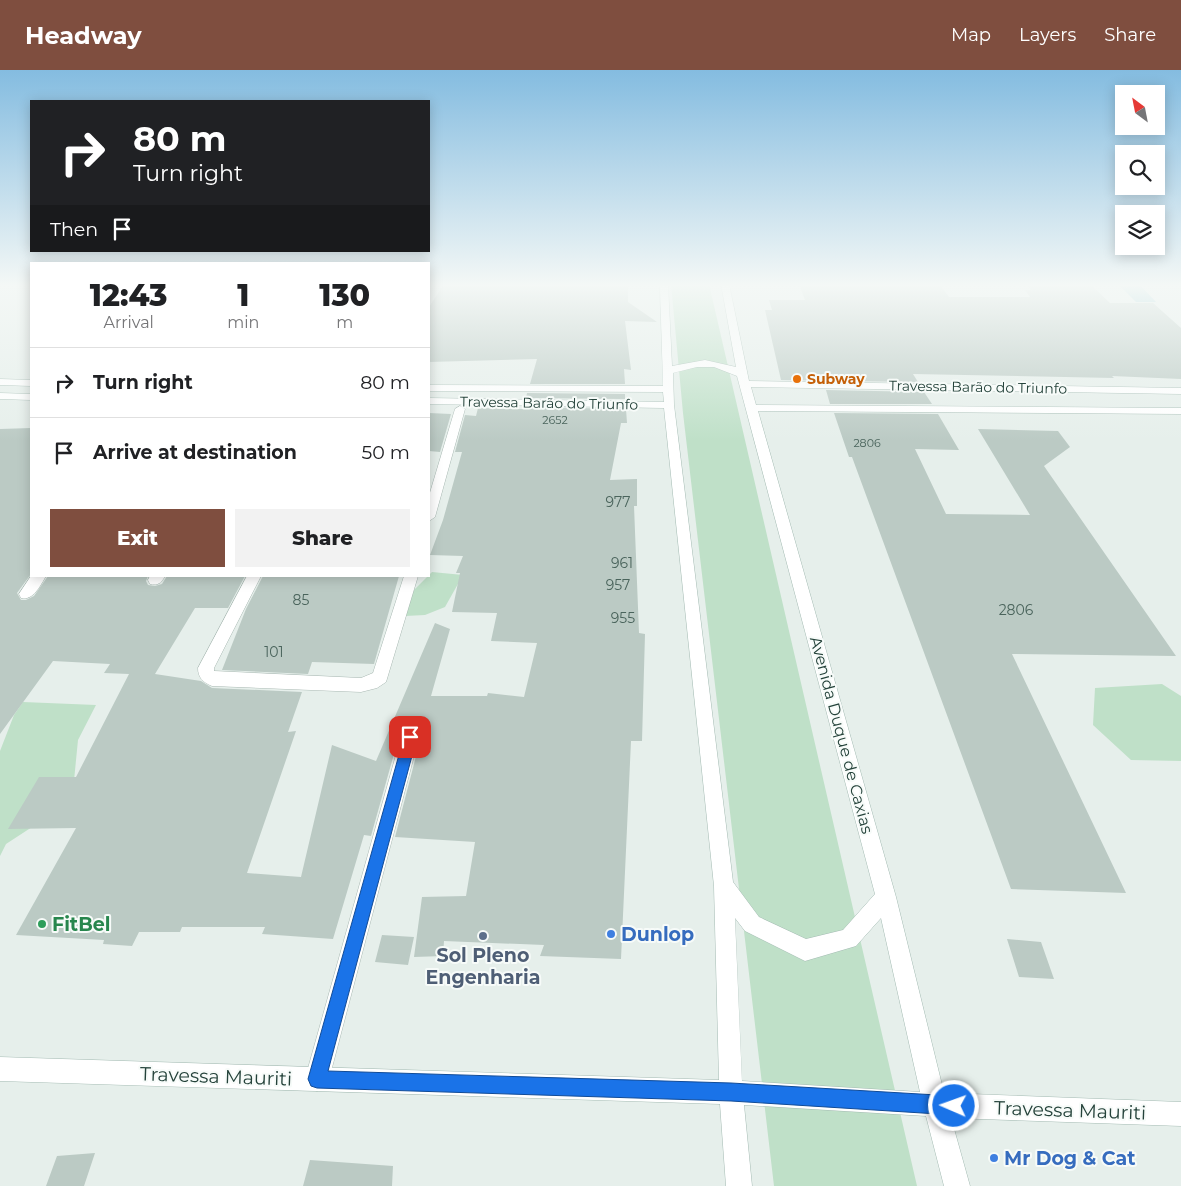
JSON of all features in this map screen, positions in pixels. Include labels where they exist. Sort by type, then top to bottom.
[{"type":"main road","points":[[666,336],[668,397],[724,886],[731,1092],[740,1186]]},
{"type":"main road","name":"Avenida Duque de Caxias","points":[[735,336],[743,379],[886,897],[935,1105],[957,1186]]},
{"type":"main road","points":[[668,371],[683,365],[704,362],[726,366],[743,379]]},
{"type":"main road","name":"Travessa Barão do Triunfo","points":[[743,379],[1177,390]]},
{"type":"main road","points":[[0,382],[30,383]]},
{"type":"main road","name":"Travessa Barão do Triunfo","points":[[430,388],[668,397]]},
{"type":"main road","points":[[1177,390],[1181,399]]},
{"type":"main road","points":[[0,396],[30,397]]},
{"type":"main road","name":"Travessa Barão do Triunfo","points":[[430,401],[462,405],[668,397]]},
{"type":"main road","points":[[430,514],[462,405]]},
{"type":"main road","name":"Travessa Barão do Triunfo","points":[[751,408],[1181,411]]},
{"type":"main road","points":[[26,594],[38,577]]},
{"type":"main road","points":[[253,577],[206,668],[206,674],[212,679],[371,684],[380,677],[410,577]]},
{"type":"main road","points":[[317,1079],[410,737]]},
{"type":"main road","points":[[724,886],[752,924],[805,950],[849,939],[886,897]]},
{"type":"main road","name":"Travessa Mauriti","points":[[0,1069],[731,1092],[935,1105],[1181,1114]]},
{"type":"green space","points":[[676,336],[721,336],[917,1186],[774,1186],[683,413]]},
{"type":"green space","points":[[432,572],[463,575],[445,607],[425,615],[405,616],[409,595],[427,577],[430,577]]},
{"type":"green space","points":[[1162,684],[1181,696],[1181,761],[1131,760],[1093,725],[1095,688]]},
{"type":"green space","points":[[23,702],[96,705],[78,740],[72,801],[6,844],[0,856],[0,751],[14,715]]},
{"type":"building","points":[[430,336],[627,336],[631,370],[624,369],[625,384],[530,384],[537,359],[430,362]]},
{"type":"building","points":[[771,336],[1181,336],[1181,379],[1112,376],[1114,378],[913,374],[918,382],[781,380]]},
{"type":"building","points":[[826,390],[924,392],[932,404],[830,404]]},
{"type":"building","points":[[527,393],[625,394],[625,399],[526,398]]},
{"type":"building","points":[[523,407],[626,409],[627,423],[621,423],[610,480],[637,479],[637,506],[634,506],[639,633],[645,634],[642,741],[631,741],[621,959],[540,956],[544,945],[444,941],[443,956],[414,957],[422,897],[466,896],[475,842],[395,837],[421,737],[418,731],[411,728],[403,730],[399,736],[371,836],[364,835],[333,939],[262,934],[265,927],[182,927],[180,932],[139,932],[132,946],[103,944],[104,940],[16,935],[76,828],[8,829],[39,777],[76,777],[129,674],[104,673],[110,664],[53,661],[0,734],[0,429],[30,428],[30,575],[17,593],[21,600],[34,596],[47,577],[148,577],[146,581],[148,585],[155,586],[162,584],[166,577],[244,577],[228,608],[195,608],[155,674],[201,681],[212,688],[302,692],[288,732],[296,731],[247,873],[301,877],[332,745],[376,761],[435,623],[450,629],[431,696],[487,696],[488,693],[524,697],[537,643],[491,641],[497,613],[452,612],[460,573],[456,573],[463,556],[430,555],[443,520],[462,452],[455,452],[465,415],[476,416],[478,408],[523,409]]},
{"type":"building","points":[[430,413],[451,414],[440,452],[430,451]]},
{"type":"building","points":[[834,413],[938,414],[959,450],[915,449],[946,514],[1030,515],[978,429],[1058,431],[1070,447],[1044,466],[1176,656],[1012,654],[1126,893],[1011,889],[852,457],[849,457]]},
{"type":"building","points":[[262,577],[399,577],[374,664],[312,662],[308,674],[222,670],[246,609]]},
{"type":"building","points":[[382,935],[414,937],[408,965],[375,962]]},
{"type":"building","points":[[1007,939],[1041,942],[1054,979],[1019,977]]},
{"type":"building","points":[[95,1153],[84,1186],[46,1186],[57,1156]]},
{"type":"building","points":[[310,1160],[393,1166],[392,1186],[303,1186]]},
{"type":"place","name":"Subway","points":[[797,379]]},
{"type":"place","name":"FitBel","points":[[42,924]]},
{"type":"place","name":"Dunlop","points":[[611,934]]},
{"type":"place","name":"Sol Pleno Engenharia","points":[[483,936]]},
{"type":"place","name":"Mr Dog & Cat","points":[[994,1158]]},
{"type":"route","points":[[410,737],[317,1079],[731,1092],[954,1106]]}]
